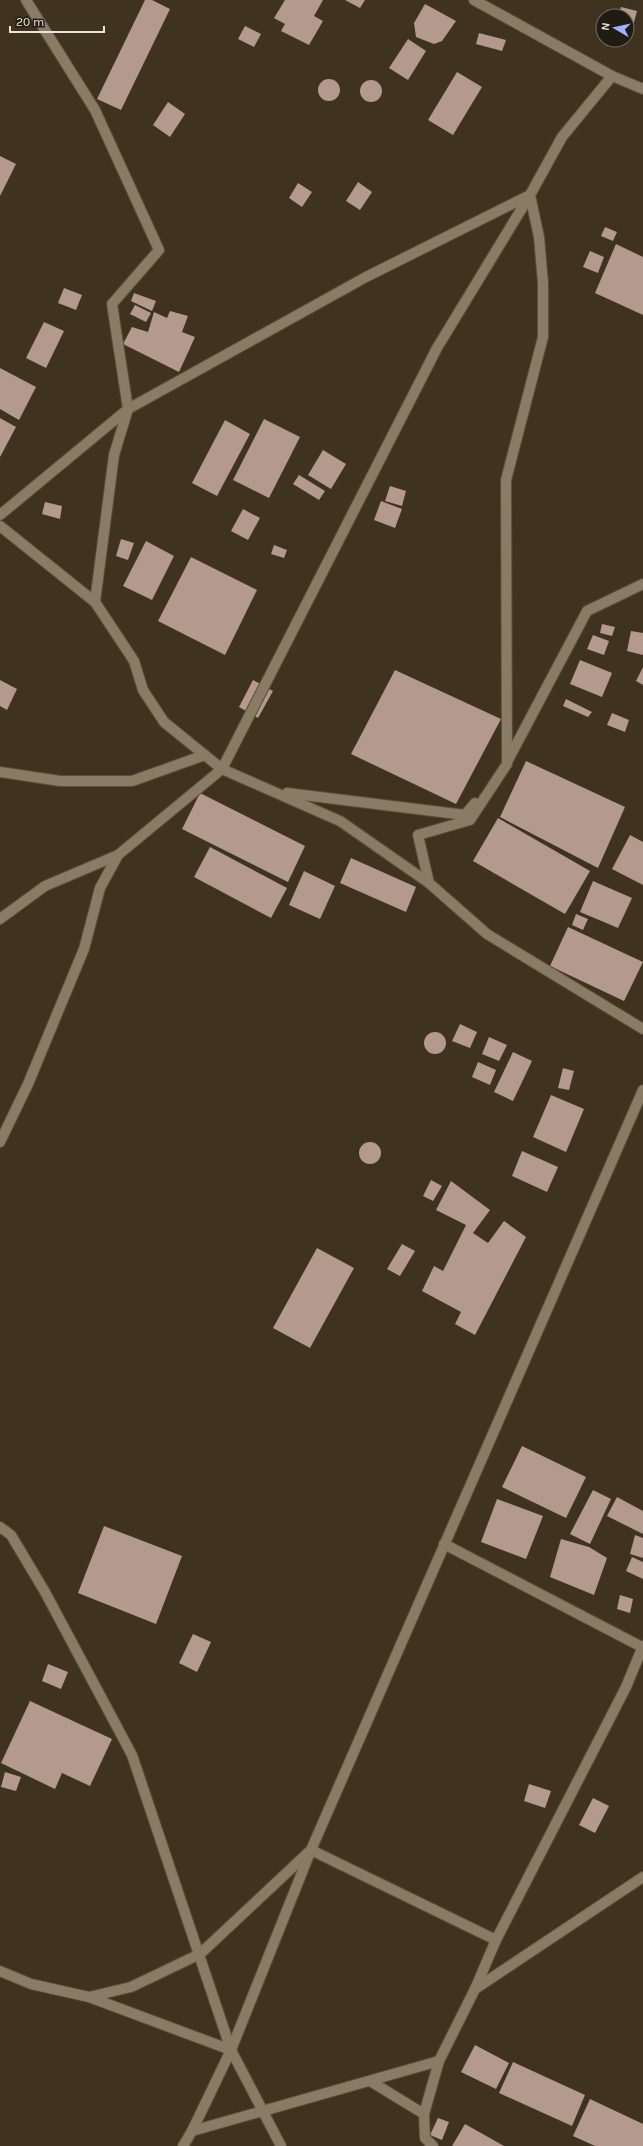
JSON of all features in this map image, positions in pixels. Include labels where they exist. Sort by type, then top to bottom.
[{"type":"street","points":[[26,0],[95,110],[159,250],[112,304],[128,409],[114,455],[95,602]]},
{"type":"street","points":[[474,0],[612,76],[643,89]]},
{"type":"street","points":[[0,919],[45,886],[118,855],[222,769],[437,348],[530,195],[562,137],[612,76]]},
{"type":"street","points":[[0,515],[128,409],[366,277],[530,195]]},
{"type":"street","points":[[277,792],[465,814],[507,764],[506,480],[543,337],[543,283],[539,237],[530,195]]},
{"type":"street","points":[[0,526],[95,602],[134,661],[143,690],[164,722],[222,769],[340,821],[429,883],[487,934],[643,1029]]},
{"type":"street","points":[[429,883],[418,835],[470,820],[507,764],[587,610],[643,584]]},
{"type":"street","points":[[0,772],[60,781],[132,782],[205,755]]},
{"type":"street","points":[[0,1142],[28,1084],[84,949],[100,888],[118,855]]},
{"type":"street","points":[[183,2146],[192,2131],[231,2050],[311,1850],[643,1090]]},
{"type":"street","points":[[0,1527],[11,1536],[45,1592],[132,1755],[231,2050],[281,2146]]},
{"type":"street","points":[[433,2146],[425,2138],[424,2114],[439,2061],[475,1989],[496,1940],[626,1687],[643,1646],[444,1544]]},
{"type":"street","points":[[89,1997],[131,1987],[200,1954],[311,1850]]},
{"type":"street","points":[[311,1850],[496,1940]]},
{"type":"street","points":[[475,1989],[643,1877]]},
{"type":"street","points":[[0,1971],[31,1984],[89,1997],[231,2050]]},
{"type":"street","points":[[192,2131],[439,2061]]},
{"type":"street","points":[[370,2081],[424,2114]]},
{"type":"building","points":[[145,0],[152,0],[170,9],[121,110],[97,99]]},
{"type":"building","points":[[285,0],[323,0],[314,16],[323,21],[309,45],[281,31],[285,24],[274,18]]},
{"type":"building","points":[[345,0],[365,0],[360,8]]},
{"type":"building","points":[[425,4],[456,21],[442,41],[434,44],[416,37],[414,23]]},
{"type":"building","points":[[245,26],[261,34],[254,47],[238,39]]},
{"type":"building","points":[[479,33],[506,40],[502,51],[476,44]]},
{"type":"building","points":[[408,39],[426,51],[408,80],[389,68]]},
{"type":"building","points":[[457,72],[482,87],[453,135],[428,120]]},
{"type":"building","points":[[329,79],[337,82],[340,90],[337,98],[329,101],[321,98],[318,90],[321,82]]},
{"type":"building","points":[[371,80],[379,83],[382,91],[379,99],[371,102],[363,99],[360,91],[363,83]]},
{"type":"building","points":[[168,102],[185,114],[170,137],[153,125]]},
{"type":"building","points":[[0,156],[16,164],[0,196]]},
{"type":"building","points":[[358,182],[372,192],[360,210],[346,201]]},
{"type":"building","points":[[298,183],[312,192],[302,207],[289,198]]},
{"type":"building","points":[[605,227],[617,232],[613,241],[601,236]]},
{"type":"building","points":[[616,244],[643,257],[643,315],[595,293]]},
{"type":"building","points":[[590,251],[604,257],[598,273],[583,267]]},
{"type":"building","points":[[64,288],[82,295],[76,310],[58,303]]},
{"type":"building","points":[[134,293],[156,301],[152,311],[131,301]]},
{"type":"building","points":[[135,305],[151,313],[146,322],[130,314]]},
{"type":"building","points":[[170,311],[188,316],[182,332],[195,337],[179,372],[123,344],[132,327],[148,332],[154,312],[167,318]]},
{"type":"building","points":[[44,322],[64,331],[46,368],[26,358]]},
{"type":"building","points":[[0,368],[36,387],[19,420],[0,409]]},
{"type":"building","points":[[0,418],[16,427],[0,457]]},
{"type":"building","points":[[264,419],[300,437],[269,498],[233,480]]},
{"type":"building","points":[[225,420],[250,434],[217,496],[192,483]]},
{"type":"building","points":[[323,450],[346,464],[331,489],[308,475]]},
{"type":"building","points":[[299,475],[325,491],[319,500],[293,484]]},
{"type":"building","points":[[390,486],[406,491],[402,506],[385,501]]},
{"type":"building","points":[[381,501],[402,509],[395,528],[374,520]]},
{"type":"building","points":[[45,502],[62,506],[60,519],[42,514]]},
{"type":"building","points":[[243,509],[260,518],[248,540],[231,531]]},
{"type":"building","points":[[121,539],[134,543],[128,560],[116,556]]},
{"type":"building","points":[[146,541],[174,556],[152,600],[123,586]]},
{"type":"building","points":[[274,545],[287,550],[284,558],[271,554]]},
{"type":"building","points":[[191,557],[257,590],[225,655],[158,621]]},
{"type":"building","points":[[602,624],[615,627],[612,636],[600,633]]},
{"type":"building","points":[[631,631],[643,633],[643,655],[627,651]]},
{"type":"building","points":[[593,635],[609,641],[604,655],[587,649]]},
{"type":"building","points":[[580,660],[612,673],[602,697],[570,684]]},
{"type":"building","points":[[643,667],[643,685],[636,681]]},
{"type":"building","points":[[395,670],[501,719],[456,804],[351,754]]},
{"type":"building","points":[[0,680],[17,689],[7,710],[0,706]]},
{"type":"building","points":[[253,680],[273,691],[258,718],[239,707]]},
{"type":"building","points":[[566,699],[592,712],[588,717],[563,706]]},
{"type":"building","points":[[612,713],[629,720],[625,732],[607,725]]},
{"type":"building","points":[[526,761],[625,807],[598,868],[500,817]]},
{"type":"building","points":[[200,793],[305,846],[288,882],[182,829]]},
{"type":"building","points":[[498,818],[590,871],[565,914],[473,861]]},
{"type":"building","points":[[630,835],[643,842],[643,885],[612,869]]},
{"type":"building","points":[[210,847],[287,888],[271,918],[194,877]]},
{"type":"building","points":[[351,858],[416,887],[406,912],[340,883]]},
{"type":"building","points":[[304,871],[335,886],[320,919],[289,905]]},
{"type":"building","points":[[593,881],[632,898],[618,928],[580,912]]},
{"type":"building","points":[[576,914],[588,919],[583,930],[572,925]]},
{"type":"building","points":[[568,927],[643,962],[624,1001],[550,966]]},
{"type":"building","points":[[460,1024],[477,1032],[470,1048],[452,1041]]},
{"type":"building","points":[[435,1032],[443,1035],[446,1043],[443,1051],[435,1054],[427,1051],[424,1043],[427,1035]]},
{"type":"building","points":[[489,1037],[507,1045],[499,1061],[482,1054]]},
{"type":"building","points":[[513,1052],[532,1061],[513,1101],[494,1092]]},
{"type":"building","points":[[478,1062],[496,1070],[490,1085],[472,1077]]},
{"type":"building","points":[[563,1068],[574,1071],[569,1090],[558,1088]]},
{"type":"building","points":[[551,1095],[584,1109],[566,1152],[533,1137]]},
{"type":"building","points":[[370,1142],[378,1145],[381,1153],[378,1161],[370,1164],[362,1161],[359,1153],[362,1145]]},
{"type":"building","points":[[522,1151],[558,1167],[547,1192],[512,1176]]},
{"type":"building","points":[[431,1180],[442,1186],[433,1201],[423,1196]]},
{"type":"building","points":[[451,1181],[490,1210],[473,1233],[488,1243],[504,1221],[526,1237],[475,1335],[455,1324],[461,1312],[422,1291],[434,1266],[443,1271],[466,1225],[436,1210]]},
{"type":"building","points":[[402,1244],[415,1251],[400,1276],[387,1269]]},
{"type":"building","points":[[317,1248],[354,1268],[310,1348],[273,1328]]},
{"type":"building","points":[[522,1446],[586,1477],[566,1518],[502,1487]]},
{"type":"building","points":[[593,1490],[611,1499],[590,1544],[570,1534]]},
{"type":"building","points":[[617,1497],[643,1511],[643,1534],[607,1516]]},
{"type":"building","points":[[497,1499],[543,1516],[526,1559],[481,1542]]},
{"type":"building","points":[[104,1526],[182,1556],[156,1624],[78,1593]]},
{"type":"building","points":[[635,1535],[643,1538],[643,1558],[630,1554]]},
{"type":"building","points":[[561,1539],[589,1547],[607,1558],[594,1595],[550,1577]]},
{"type":"building","points":[[632,1557],[643,1562],[643,1579],[626,1571]]},
{"type":"building","points":[[620,1595],[633,1599],[630,1613],[617,1609]]},
{"type":"building","points":[[193,1634],[211,1642],[197,1672],[179,1663]]},
{"type":"building","points":[[48,1664],[68,1672],[61,1689],[42,1681]]},
{"type":"building","points":[[30,1701],[112,1739],[90,1786],[62,1773],[55,1789],[1,1763]]},
{"type":"building","points":[[5,1772],[21,1777],[16,1791],[1,1787]]},
{"type":"building","points":[[529,1784],[551,1791],[545,1808],[524,1801]]},
{"type":"building","points":[[593,1798],[609,1806],[595,1833],[579,1825]]},
{"type":"building","points":[[475,2045],[509,2063],[496,2089],[461,2072]]},
{"type":"building","points":[[513,2062],[585,2095],[572,2126],[499,2093]]},
{"type":"building","points":[[590,2099],[643,2124],[643,2146],[595,2146],[573,2136]]},
{"type":"building","points":[[438,2118],[449,2122],[442,2140],[430,2135]]},
{"type":"building","points":[[465,2124],[504,2146],[452,2146]]}]
